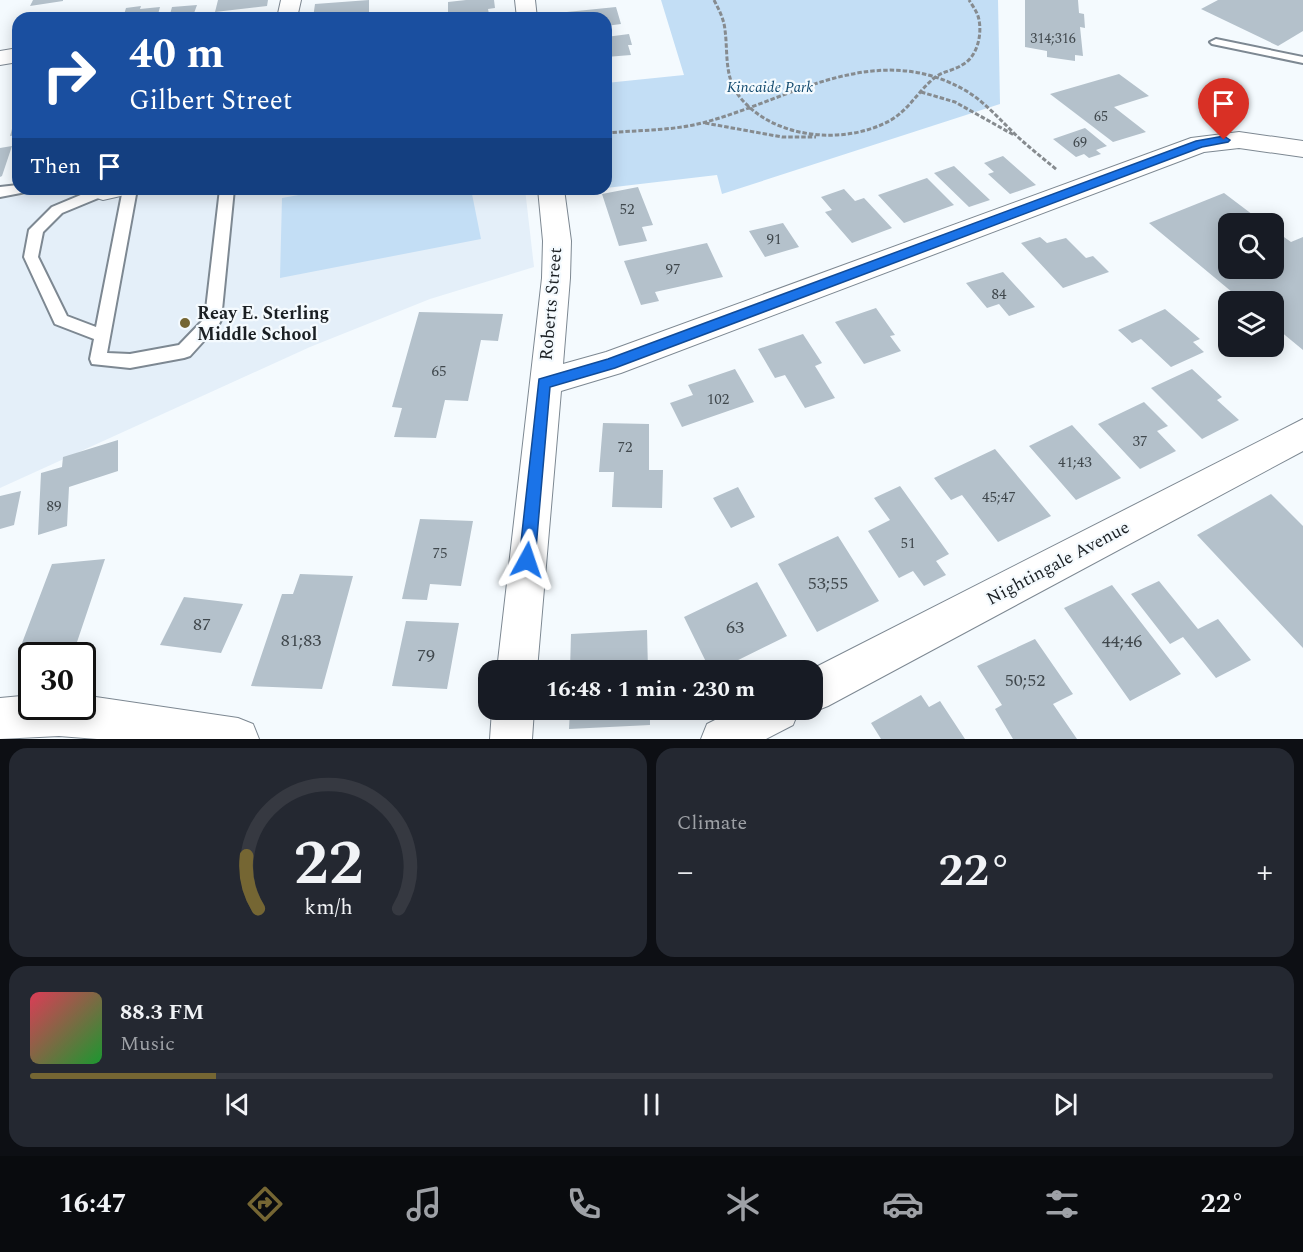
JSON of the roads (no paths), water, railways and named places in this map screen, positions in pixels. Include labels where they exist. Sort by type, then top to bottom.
[{"type":"street","points":[[544,383],[610,364],[1212,141],[1259,141],[1303,149]]},
{"type":"street","name":"Roberts Street","points":[[518,660],[557,242],[551,195]]},
{"type":"street","name":"Nightingale Avenue","points":[[823,686],[1303,434]]},
{"type":"street","points":[[0,719],[23,715],[76,716],[142,733],[238,739]]},
{"type":"street","points":[[510,739],[512,720]]},
{"type":"street","points":[[722,739],[759,720]]},
{"type":"lane","points":[[1216,42],[1303,60]]},
{"type":"lane","points":[[94,195],[57,210],[36,230],[30,257],[61,320],[102,336]]},
{"type":"lane","points":[[129,195],[99,358],[130,361],[184,351],[213,320],[226,195]]},
{"type":"place","name":"Reay E. Sterling Middle School","points":[[185,323]]},
{"type":"park label","name":"Kincaide Park","points":[[770,87]]}]
